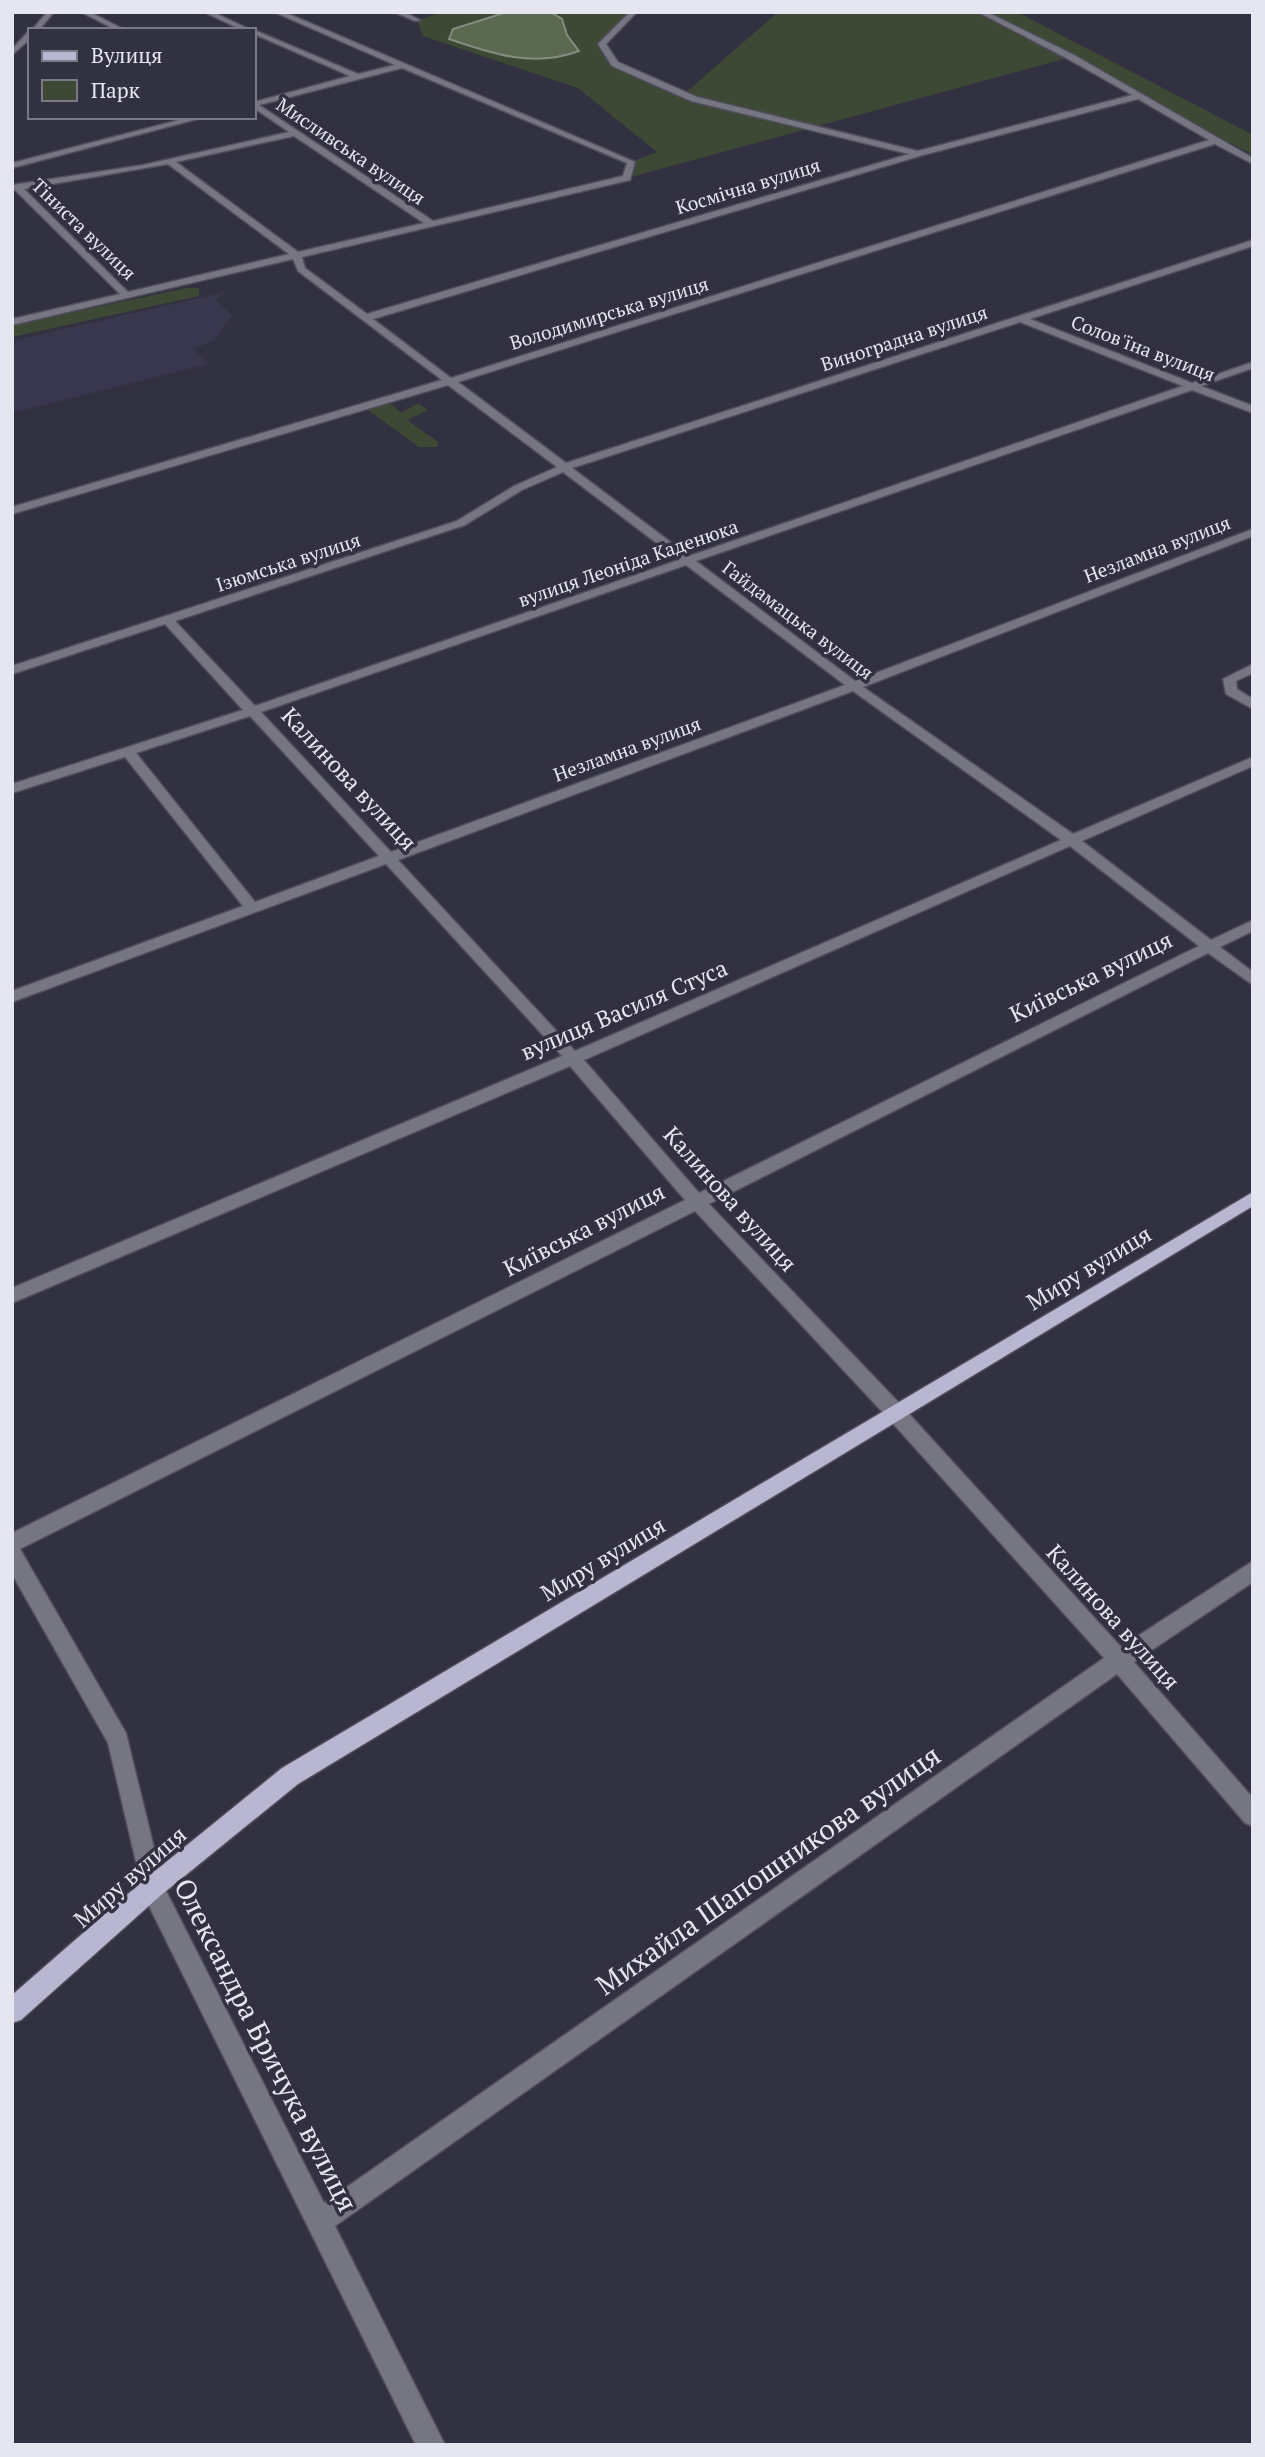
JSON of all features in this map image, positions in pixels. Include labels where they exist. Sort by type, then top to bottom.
[{"type":"main road","name":"Миру вулиця","points":[[12,2011],[152,1888],[290,1776],[1253,1198]]},
{"type":"street","points":[[37,28],[51,12]]},
{"type":"street","points":[[83,12],[118,28]]},
{"type":"street","points":[[207,12],[243,28]]},
{"type":"street","points":[[12,321],[626,178],[631,162],[277,12]]},
{"type":"street","points":[[397,12],[418,20]]},
{"type":"street","points":[[634,12],[602,44],[615,64],[684,94],[920,153]]},
{"type":"street","points":[[981,12],[1139,96],[1253,162]]},
{"type":"street","points":[[256,33],[358,77]]},
{"type":"street","points":[[12,53],[28,37]]},
{"type":"street","points":[[256,103],[403,65]]},
{"type":"street","points":[[256,91],[272,99]]},
{"type":"street","name":"Космічна вулиця","points":[[368,317],[920,153],[1139,96]]},
{"type":"street","name":"Мисливська вулиця","points":[[256,105],[430,223]]},
{"type":"street","points":[[12,166],[193,119]]},
{"type":"street","points":[[15,188],[169,161],[296,133]]},
{"type":"street","name":"Володимирська вулиця","points":[[12,511],[451,382],[1215,141]]},
{"type":"street","name":"Гайдамацька вулиця","points":[[169,161],[297,256],[302,269],[688,562],[853,686],[1071,840],[1253,980]]},
{"type":"street","name":"Тіниста вулиця","points":[[15,188],[127,296]]},
{"type":"street","name":"Виноградна вулиця","points":[[566,467],[1253,243]]},
{"type":"street","name":"Солов'їна вулиця","points":[[1021,319],[1253,410]]},
{"type":"street","name":"вулиця Леоніда Каденюка","points":[[12,789],[688,562],[1253,365]]},
{"type":"street","name":"Ізюмська вулиця","points":[[12,670],[461,523],[518,488],[566,467]]},
{"type":"street","name":"Незламна вулиця","points":[[12,997],[853,686],[1253,532]]},
{"type":"street","name":"Калинова вулиця","points":[[167,619],[573,1058],[696,1201],[895,1412],[1119,1660],[1253,1815]]},
{"type":"street","points":[[1253,668],[1229,679],[1231,691],[1253,705]]},
{"type":"street","points":[[127,751],[253,909]]},
{"type":"street","name":"вулиця Василя Стуса","points":[[12,1296],[573,1058],[1253,761]]},
{"type":"street","name":"Київська вулиця","points":[[12,1543],[1253,925]]},
{"type":"street","name":"Олександра Бричука вулиця","points":[[12,1554],[118,1740],[152,1888],[431,2445]]},
{"type":"street","name":"Михайла Шапошникова вулиця","points":[[320,2221],[1119,1660],[1253,1570]]},
{"type":"shaded area","points":[[507,12],[550,12],[562,19],[567,35],[579,51],[562,56],[529,59],[481,50],[449,39],[453,29]]},
{"type":"shaded area","points":[[225,292],[216,300],[232,316],[214,341],[193,349],[209,364],[12,413],[12,341]]},
{"type":"green space","points":[[441,12],[634,12],[603,43],[615,64],[684,94],[778,12],[1017,12],[1253,135],[1253,155],[1071,57],[627,178],[631,162],[657,152],[578,88],[423,36],[417,21]]},
{"type":"green space","points":[[187,288],[199,288],[199,296],[12,337],[12,325]]},
{"type":"green space","points":[[390,403],[401,413],[418,403],[428,410],[407,420],[438,442],[437,447],[419,447],[368,410]]}]
